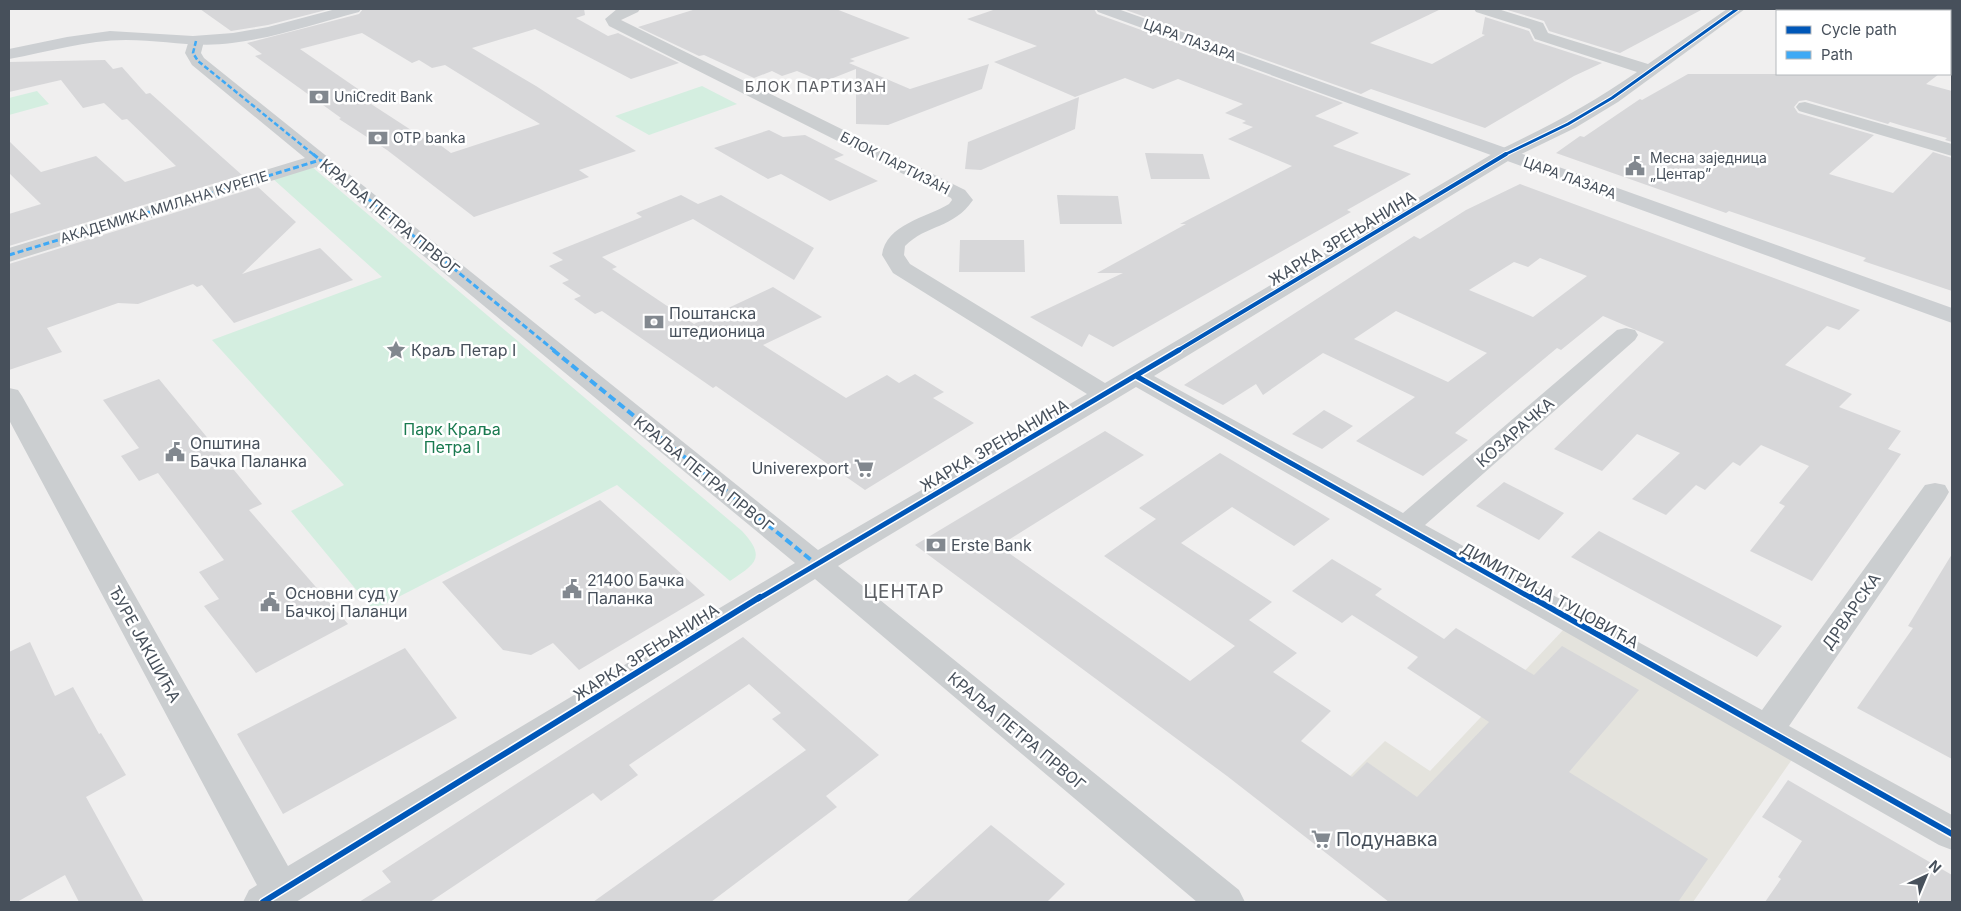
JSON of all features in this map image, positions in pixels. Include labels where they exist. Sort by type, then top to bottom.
[{"type":"main road","points":[[9,54],[99,36],[140,35],[196,41],[232,38],[353,9]]},
{"type":"main road","name":"ЦАРА ЛАЗАРА","points":[[1104,9],[1952,316]]},
{"type":"street","name":"БЛОК ПАРТИЗАН","points":[[632,9],[615,16],[613,19],[615,23],[958,194],[963,200],[962,204],[954,211],[912,230],[894,244],[891,252],[893,259],[901,268],[1105,394]]},
{"type":"street","points":[[1482,9],[1537,26],[1541,36],[1652,71]]},
{"type":"street","name":"ЖАРКА ЗРЕЊАНИНА","points":[[272,897],[730,615],[1136,376],[1506,154],[1568,124],[1652,71],[1737,9]]},
{"type":"street","name":"КРАЉА ПЕТРА ПРВОГ","points":[[196,41],[193,53],[198,61],[816,564],[1225,902]]},
{"type":"street","points":[[1805,107],[1952,150]]},
{"type":"street","name":"АКАДЕМИКА МИЛАНА КУРЕПЕ","points":[[9,254],[320,160]]},
{"type":"street","name":"КОЗАРАЧКА","points":[[1404,528],[1626,335]]},
{"type":"street","name":"ДИМИТРИЈА ТУЦОВИЋА","points":[[1136,376],[1952,834]]},
{"type":"street","name":"ЂУРЕ ЈАКШИЋА","points":[[9,396],[272,897]]},
{"type":"street","name":"ДРВАРСКА","points":[[1767,730],[1935,492]]},
{"type":"shaded area","points":[[1564,629],[1793,758],[1693,902],[1402,902],[1300,826],[1385,741],[1430,771]]},
{"type":"green space","points":[[702,86],[737,104],[649,135],[615,116]]},
{"type":"green space","points":[[37,91],[49,104],[9,115],[9,98]]},
{"type":"green space","name":"Парк Краља Петра I","points":[[311,166],[742,531],[750,540],[756,554],[755,560],[751,565],[730,581],[617,485],[373,610],[291,511],[344,485],[212,340],[382,277],[272,178]]},
{"type":"building","points":[[200,9],[330,9],[268,25],[231,31]]},
{"type":"building","points":[[363,9],[584,9],[585,15],[576,18],[608,36],[618,33],[679,63],[631,79],[535,29],[472,48],[536,86],[636,151],[579,170],[589,177],[474,217],[387,150],[339,119],[341,118],[255,56],[262,54],[247,43],[359,14]],"holes":[[[362,33],[412,63],[419,60],[432,68],[445,65],[540,124],[451,153],[432,139],[428,141],[368,102],[374,100],[300,49]]]},
{"type":"building","points":[[696,9],[836,9],[910,38],[850,59],[855,61],[849,63],[910,89],[989,64],[982,89],[888,125],[856,124],[856,69],[823,82],[797,71],[782,76],[772,71],[754,78],[704,55],[699,56],[638,27]]},
{"type":"building","points":[[996,9],[1094,9],[1097,14],[1343,103],[1315,116],[1359,133],[1333,146],[1411,174],[1347,210],[1351,212],[1113,347],[1089,334],[1082,347],[1030,317],[1123,273],[1097,273],[1186,224],[1180,224],[1292,166],[1228,139],[1253,127],[1242,123],[1246,121],[1225,113],[1243,104],[1178,79],[1153,89],[1125,78],[1075,97],[994,62],[1037,46],[967,19]]},
{"type":"building","points":[[1123,9],[1441,9],[1370,43],[1432,64],[1485,35],[1482,34],[1485,17],[1529,31],[1534,41],[1602,63],[1574,76],[1485,128],[1371,89],[1361,94]]},
{"type":"building","points":[[1504,9],[1703,9],[1620,53],[1549,31],[1544,21]]},
{"type":"building","points":[[105,60],[113,69],[122,67],[146,94],[150,93],[242,175],[9,246],[9,214],[41,204],[9,173],[9,141],[41,172],[96,156],[125,182],[176,166],[127,119],[122,120],[104,103],[83,108],[61,80],[9,92],[9,62]]},
{"type":"building","points":[[1688,74],[1938,75],[1926,84],[1952,91],[1952,142],[1945,140],[1947,138],[1890,122],[1888,124],[1806,100],[1799,101],[1794,107],[1798,113],[1874,135],[1829,174],[1893,193],[1933,152],[1952,158],[1952,291],[1863,261],[1866,258],[1729,211],[1726,213],[1556,153],[1580,136],[1584,137],[1640,99],[1642,100]]},
{"type":"building","points":[[1079,97],[1075,129],[981,170],[965,169],[968,142]]},
{"type":"building","points":[[769,130],[783,137],[805,135],[844,155],[834,159],[878,181],[830,201],[781,174],[768,179],[714,148]]},
{"type":"building","points":[[1145,153],[1203,154],[1210,179],[1151,179]]},
{"type":"building","points":[[1520,184],[1860,310],[1839,330],[1827,326],[1785,365],[1852,394],[1839,407],[1901,431],[1888,449],[1901,454],[1812,581],[1750,551],[1785,506],[1779,503],[1809,466],[1761,445],[1740,466],[1733,462],[1705,490],[1696,485],[1666,515],[1632,499],[1680,453],[1637,434],[1602,471],[1554,449],[1664,342],[1603,316],[1561,350],[1557,348],[1455,433],[1468,440],[1423,476],[1356,441],[1415,397],[1323,353],[1263,395],[1256,384],[1223,405],[1184,385],[1414,236],[1420,239],[1466,210]],"holes":[[[1540,258],[1587,276],[1533,317],[1469,290],[1514,262],[1528,267]],[[1396,311],[1487,353],[1448,382],[1354,339]]]},
{"type":"building","points":[[258,187],[296,222],[242,274],[320,248],[353,280],[234,323],[202,285],[197,287],[193,284],[138,304],[118,303],[47,328],[62,352],[9,370],[9,264]]},
{"type":"building","points":[[681,195],[698,204],[721,195],[814,248],[794,280],[693,219],[602,257],[617,267],[612,269],[694,324],[773,287],[822,317],[763,345],[846,398],[887,375],[899,383],[915,374],[944,392],[933,398],[974,423],[865,490],[716,386],[713,388],[602,311],[595,314],[574,299],[581,296],[562,283],[569,280],[549,266],[563,260],[552,253],[642,217],[636,213]]},
{"type":"building","points":[[1057,195],[1118,196],[1122,224],[1060,224]]},
{"type":"building","points":[[960,240],[1024,240],[1025,272],[959,272]]},
{"type":"building","points":[[159,379],[262,504],[249,510],[348,624],[256,673],[204,606],[219,599],[199,572],[224,560],[158,473],[139,481],[121,456],[139,448],[103,400]]},
{"type":"building","points":[[1324,410],[1353,426],[1322,449],[1292,434]]},
{"type":"building","points":[[1105,431],[1144,455],[999,546],[1190,681],[1235,646],[1104,556],[1156,519],[1139,508],[1220,453],[1330,519],[1294,546],[1232,507],[1181,543],[1272,602],[1249,620],[1297,653],[1273,672],[1331,711],[1301,741],[1352,777],[1367,762],[1417,797],[1489,722],[1407,668],[1418,657],[1352,615],[1342,623],[1292,591],[1332,559],[1382,589],[1375,595],[1444,639],[1456,628],[1534,675],[1562,646],[1639,690],[1569,772],[1708,859],[1678,902],[1389,902],[1227,776],[915,545]]},
{"type":"building","points":[[1504,482],[1564,513],[1539,540],[1476,506]]},
{"type":"building","name":"21400 Бачка Паланка","points":[[600,500],[705,595],[579,670],[553,643],[531,655],[503,650],[442,582]]},
{"type":"building","points":[[1599,531],[1782,626],[1757,657],[1571,557]]},
{"type":"building","points":[[1952,554],[1952,759],[1857,708],[1913,628],[1908,626]]},
{"type":"building","points":[[743,637],[879,755],[826,796],[837,807],[711,902],[593,902],[806,750],[772,719],[781,713],[749,684],[629,765],[638,775],[601,801],[593,793],[430,902],[359,902],[391,882],[382,871]]},
{"type":"building","points":[[30,642],[55,696],[73,687],[99,734],[101,733],[126,775],[86,797],[144,902],[79,902],[65,875],[17,902],[9,902],[9,652]]},
{"type":"building","points":[[405,648],[457,718],[283,814],[237,734]]},
{"type":"building","points":[[1788,780],[1952,875],[1952,902],[1765,902],[1781,879],[1778,877],[1802,841],[1762,817]]},
{"type":"building","points":[[991,825],[1065,884],[1047,902],[906,902]]},
{"type":"marked path","points":[[196,41],[193,53],[198,61],[816,564]]},
{"type":"marked path","points":[[9,255],[320,160]]},
{"type":"cycle path","points":[[263,902],[739,610],[1136,376],[1506,154],[1568,124],[1612,98],[1737,9]]},
{"type":"cycle path","points":[[1136,376],[1952,834]]},
{"type":"place","name":"UniCredit Bank","points":[[319,97]]},
{"type":"place","name":"OTP banka","points":[[378,138]]},
{"type":"place","name":"Месна заједница „Центар”","points":[[1635,166]]},
{"type":"place","name":"Поштанска штедионица","points":[[654,322]]},
{"type":"place","name":"Краљ Петар I","points":[[396,350]]},
{"type":"place","name":"Општина Бачка Паланка","points":[[175,452]]},
{"type":"place","name":"Univerexport","points":[[864,468]]},
{"type":"place","name":"Erste Bank","points":[[936,545]]},
{"type":"place","name":"21400 Бачка Паланка","points":[[572,589]]},
{"type":"place","name":"Основни суд у Бачкој Паланци","points":[[270,602]]},
{"type":"place","name":"Подунавка","points":[[1321,839]]},
{"type":"district","name":"БЛОК ПАРТИЗАН","points":[[816,87]]},
{"type":"district","name":"ЦЕНТАР","points":[[904,591]]}]
